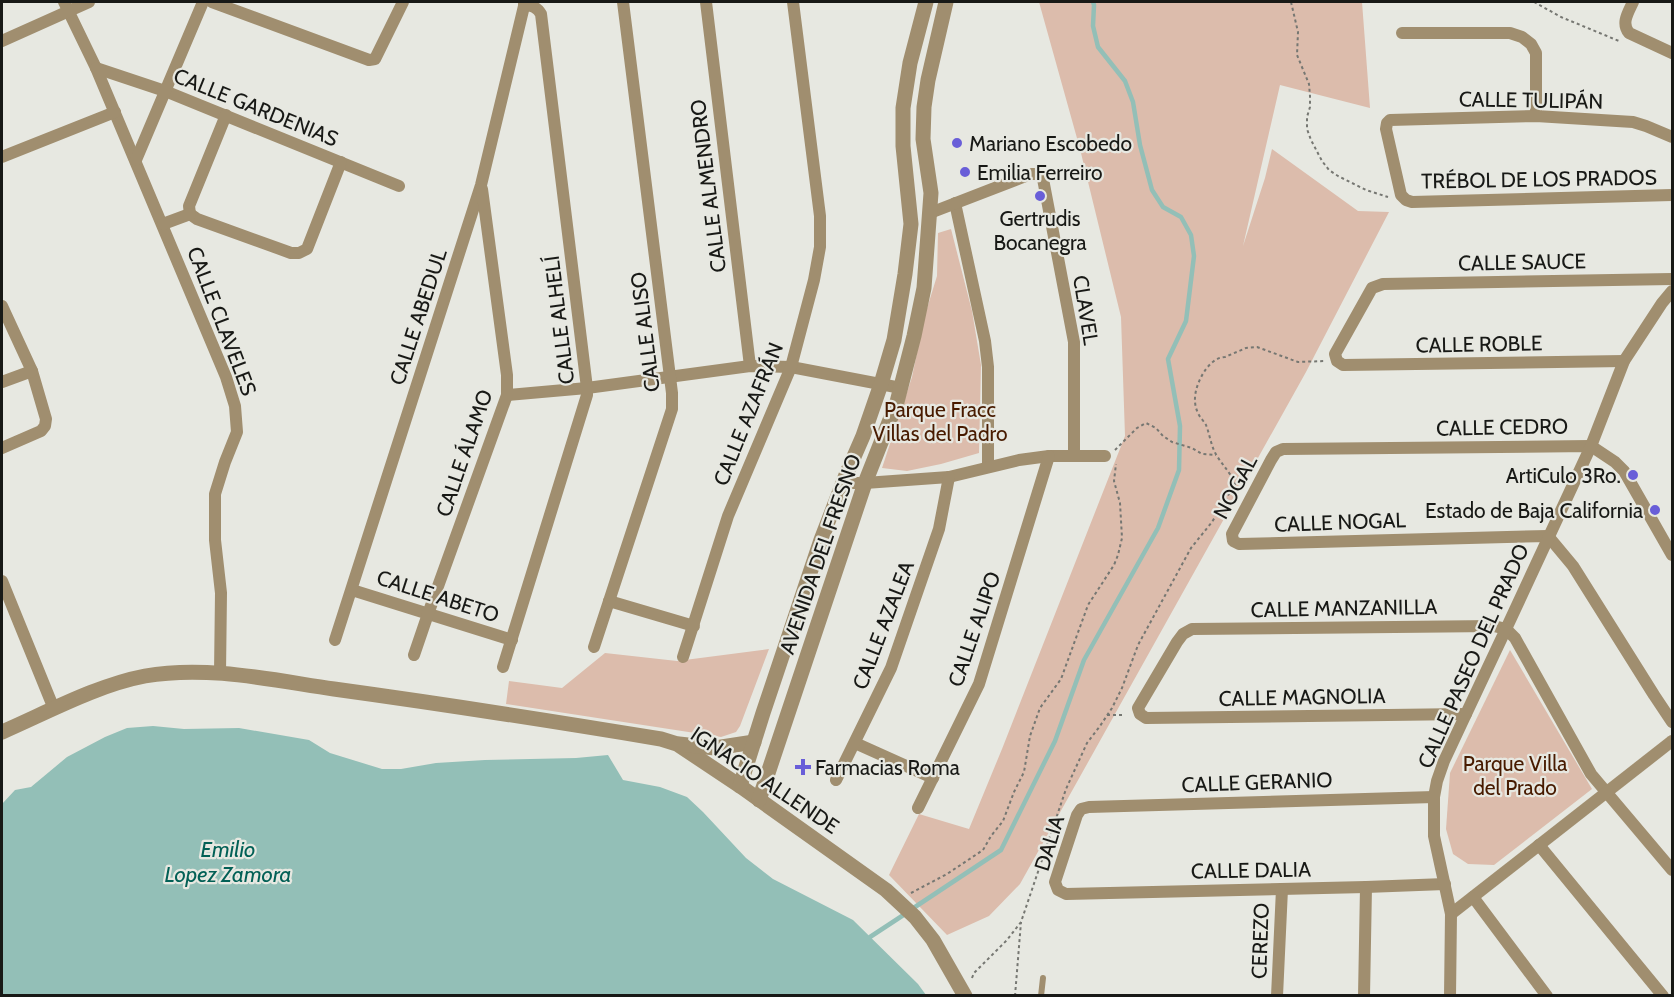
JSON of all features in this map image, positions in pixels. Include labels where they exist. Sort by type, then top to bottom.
[{"type":"street","points":[[2,41],[66,7],[89,2]]},
{"type":"street","points":[[136,160],[203,2]]},
{"type":"street","points":[[212,2],[369,60],[375,59],[403,2]]},
{"type":"street","name":"CALLE ALISO","points":[[594,647],[672,410],[670,377],[623,2]]},
{"type":"street","name":"CALLE ALMENDRO","points":[[706,2],[750,366]]},
{"type":"street","name":"CALLE AZAFRÁN","points":[[683,657],[728,516],[791,367],[814,280],[820,247],[820,216],[793,2]]},
{"type":"street","points":[[740,786],[821,540],[863,436],[894,340],[910,245],[911,224],[903,146],[903,108],[910,63],[926,2]]},
{"type":"street","name":"AVENIDA DEL FRESNO","points":[[759,800],[865,483],[901,388],[924,288],[931,194],[923,139],[924,107],[946,2]]},
{"type":"street","points":[[1633,2],[1624,21],[1624,28],[1629,33],[1672,53]]},
{"type":"street","name":"CALLE ABEDUL","points":[[335,640],[481,185],[524,3]]},
{"type":"street","name":"CALLE ALHELÍ","points":[[503,667],[584,406],[587,388],[541,14],[538,9],[524,3]]},
{"type":"street","name":"CALLE CLAVELES","points":[[66,7],[96,68],[136,160],[226,377],[235,406],[237,432],[215,494],[215,540],[221,593],[220,673]]},
{"type":"street","points":[[1402,33],[1510,33],[1522,37],[1536,53],[1536,117]]},
{"type":"street","name":"CALLE GARDENIAS","points":[[96,68],[165,91],[399,186]]},
{"type":"street","points":[[2,157],[115,112]]},
{"type":"street","points":[[226,115],[189,207],[190,214],[197,219],[291,254],[299,253],[307,249],[341,162]]},
{"type":"street","name":"CALLE TULIPÁN","points":[[1404,198],[1386,129],[1390,120],[1536,117],[1633,122],[1672,137]]},
{"type":"street","name":"CLAVEL","points":[[956,203],[1031,174],[1038,174],[1043,179],[1074,342],[1074,456]]},
{"type":"street","name":"CALLE ÁLAMO","points":[[414,655],[507,394],[507,375],[481,185]]},
{"type":"street","name":"TRÉBOL DE LOS PRADOS","points":[[1404,198],[1412,202],[1672,195]]},
{"type":"street","points":[[930,213],[956,203],[985,341],[988,367],[988,467]]},
{"type":"street","points":[[163,224],[190,214]]},
{"type":"street","name":"CALLE SAUCE","points":[[1337,361],[1335,354],[1372,288],[1383,284],[1672,279]]},
{"type":"street","name":"CALLE PASEO DEL PRADO","points":[[1450,996],[1451,914],[1434,836],[1434,797],[1437,781],[1444,761],[1591,446],[1624,361],[1672,291]]},
{"type":"street","points":[[2,306],[32,371],[46,419],[41,431],[2,448]]},
{"type":"street","name":"CALLE ROBLE","points":[[1337,361],[1343,365],[1624,361]]},
{"type":"street","points":[[507,394],[587,388],[750,366],[791,367],[901,388]]},
{"type":"street","points":[[2,382],[32,371]]},
{"type":"street","name":"CALLE CEDRO","points":[[1276,452],[1283,449],[1591,446],[1624,471],[1672,555]]},
{"type":"street","name":"NOGAL","points":[[1233,541],[1232,534],[1276,452]]},
{"type":"street","points":[[843,483],[949,477],[1019,460],[1049,456],[1105,456]]},
{"type":"street","name":"CALLE ALIPO","points":[[918,808],[979,684],[1049,456]]},
{"type":"street","name":"CALLE AZALEA","points":[[836,780],[891,668],[939,529],[949,477]]},
{"type":"street","points":[[1548,536],[1573,566],[1672,722]]},
{"type":"street","name":"CALLE NOGAL","points":[[1233,541],[1239,544],[1548,536]]},
{"type":"street","points":[[2,581],[54,709]]},
{"type":"street","name":"CALLE ABETO","points":[[352,590],[512,640]]},
{"type":"street","points":[[609,601],[694,626]]},
{"type":"street","name":"CALLE MANZANILLA","points":[[1140,714],[1138,708],[1177,642],[1183,634],[1192,629],[1494,626],[1506,629]]},
{"type":"street","points":[[1506,629],[1515,638],[1592,774],[1672,870]]},
{"type":"street","name":"IGNACIO ALLENDE","points":[[2,732],[118,682],[177,672],[220,673],[336,689],[661,739],[677,744],[740,786],[886,890],[915,917],[968,990]]},
{"type":"street","name":"CALLE MAGNOLIA","points":[[1140,714],[1146,718],[1466,714]]},
{"type":"street","points":[[1451,914],[1672,741]]},
{"type":"street","points":[[677,744],[715,748],[754,742]]},
{"type":"street","points":[[855,743],[933,778]]},
{"type":"street","name":"CALLE GERANIO","points":[[1081,809],[1434,797]]},
{"type":"street","name":"DALIA","points":[[1058,890],[1055,882],[1081,809]]},
{"type":"street","points":[[1539,845],[1663,996]]},
{"type":"street","name":"CALLE DALIA","points":[[1058,890],[1066,894],[1445,884]]},
{"type":"street","points":[[1364,996],[1366,887]]},
{"type":"street","name":"CEREZO","points":[[1277,996],[1282,889]]},
{"type":"street","points":[[1473,897],[1546,995]]},
{"type":"lane","points":[[1041,996],[1043,978]]},
{"type":"path","points":[[1291,2],[1298,32],[1297,55],[1309,84],[1310,107],[1307,129],[1322,161],[1338,176],[1366,190],[1387,197],[1404,198]]},
{"type":"path","points":[[1534,2],[1561,17],[1622,42]]},
{"type":"path","points":[[1015,996],[1021,922],[1066,789],[1087,743],[1101,726],[1122,688],[1138,645],[1191,548],[1212,522],[1235,484],[1231,474],[1216,456],[1205,423],[1195,405],[1195,393],[1204,373],[1210,364],[1221,357],[1246,348],[1257,347],[1298,362],[1337,361]]},
{"type":"path","points":[[1105,456],[1146,423],[1156,428],[1172,442],[1192,448],[1202,454],[1216,456]]},
{"type":"path","points":[[896,900],[947,874],[983,850],[1003,822],[1024,772],[1030,736],[1040,708],[1061,679],[1088,605],[1118,555],[1122,538],[1120,503],[1114,481],[1116,464],[1113,459],[1105,456]]},
{"type":"path","points":[[1107,715],[1140,714]]},
{"type":"path","points":[[968,990],[974,972],[1007,940],[1021,922]]},
{"type":"green space","points":[[1039,2],[1362,2],[1370,108],[1280,85],[1243,246],[1272,149],[1358,211],[1389,212],[1306,372],[1020,884],[989,916],[947,935],[889,875],[919,814],[969,829],[1125,436],[1121,317],[1080,149]]},
{"type":"green space","name":"Parque Fracc Villas del Padro","points":[[951,229],[972,311],[981,365],[979,453],[907,471],[882,468],[912,377],[924,318],[937,276],[938,233]]},
{"type":"green space","points":[[769,649],[740,726],[736,732],[721,737],[506,704],[509,681],[562,688],[605,653],[677,661]]},
{"type":"green space","name":"Parque Villa del Prado","points":[[1510,650],[1592,789],[1494,865],[1468,864],[1453,854],[1446,829],[1450,773]]},
{"type":"water","name":"Emilio Lopez Zamora","points":[[153,726],[184,729],[239,728],[309,740],[330,753],[382,769],[401,769],[436,763],[608,755],[623,780],[660,787],[687,797],[746,858],[773,879],[853,920],[918,984],[926,995],[2,995],[2,804],[15,790],[31,787],[67,757],[105,737],[127,728]]},
{"type":"waterway","points":[[912,909],[1001,850],[1055,741],[1084,660],[1158,528],[1179,470],[1180,426],[1168,359],[1186,321],[1194,256],[1191,235],[1181,217],[1163,207],[1152,190],[1140,145],[1133,102],[1125,81],[1098,47],[1093,26],[1093,2]]},
{"type":"waterway","points":[[870,937],[905,914]]},
{"type":"place","name":"Mariano Escobedo","points":[[957,143]]},
{"type":"place","name":"Emilia Ferreiro","points":[[965,172]]},
{"type":"place","name":"Gertrudis Bocanegra","points":[[1040,196]]},
{"type":"place","name":"ArtiCulo 3Ro.","points":[[1633,475]]},
{"type":"place","name":"Estado de Baja California","points":[[1655,510]]},
{"type":"place","name":"Farmacias Roma","points":[[803,767]]}]
